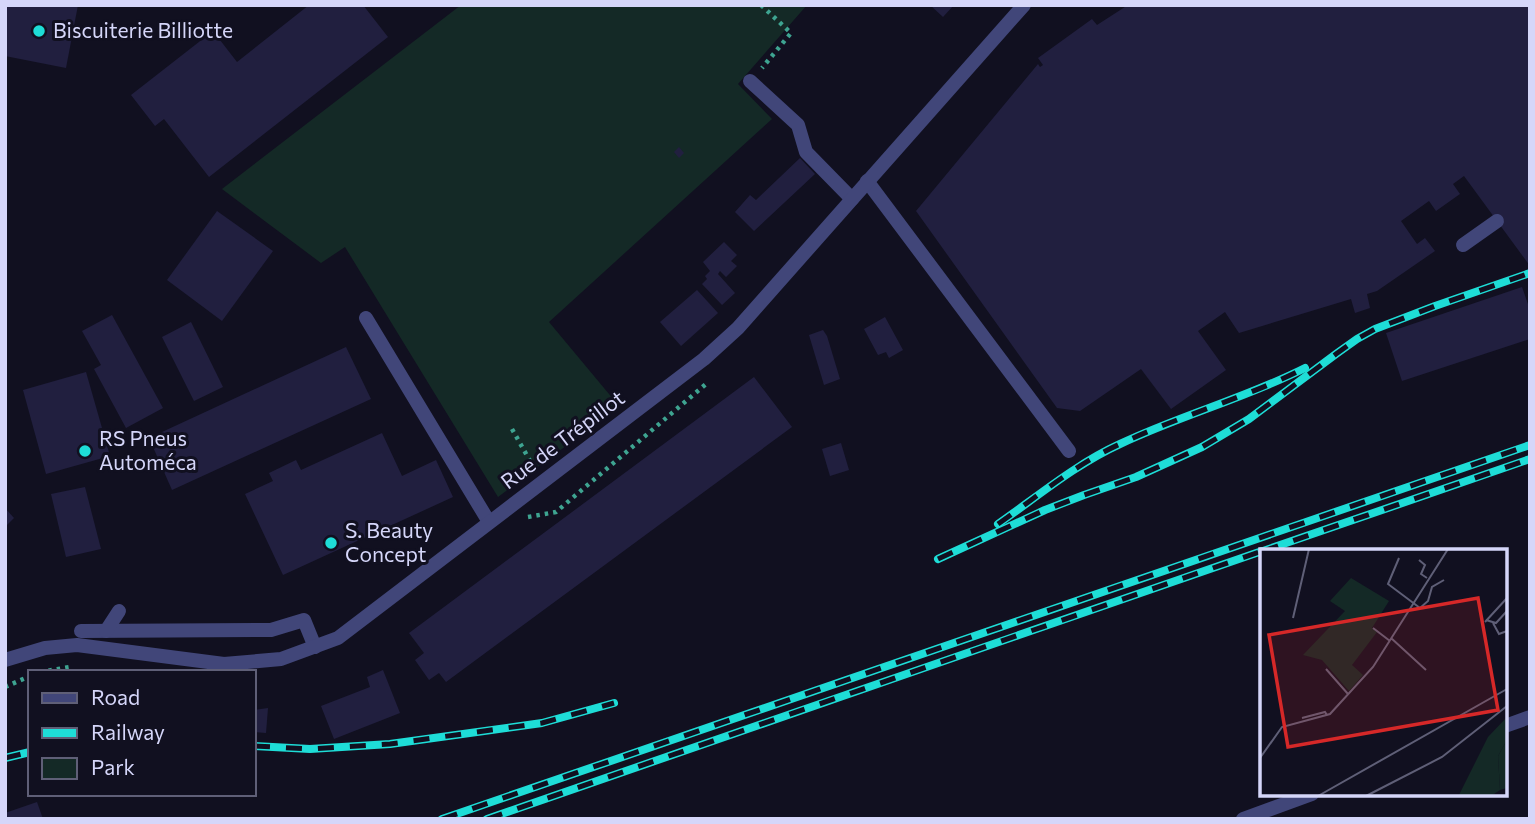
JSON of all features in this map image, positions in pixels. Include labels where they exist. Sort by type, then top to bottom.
[{"type":"street","name":"Rue de Trépillot","points":[[5,660],[45,648],[77,645],[224,664],[281,659],[338,638],[704,359],[738,328],[1024,5]]},
{"type":"street","points":[[750,81],[798,125],[806,152],[852,199]]},
{"type":"street","points":[[867,181],[1069,451]]},
{"type":"street","points":[[1462,245],[1497,221]]},
{"type":"street","points":[[366,318],[489,522]]},
{"type":"street","points":[[106,631],[118,611]]},
{"type":"street","points":[[81,631],[271,630],[304,620],[315,646]]},
{"type":"street","points":[[1507,725],[1530,718]]},
{"type":"street","points":[[1243,819],[1306,796]]},
{"type":"path","points":[[750,81],[791,33],[761,5]]},
{"type":"path","points":[[512,429],[542,483]]},
{"type":"path","points":[[5,687],[28,677]]},
{"type":"green space","points":[[461,5],[807,5],[738,84],[772,119],[549,322],[619,406],[498,497],[345,247],[321,263],[222,189]]},
{"type":"building","name":"Biscuiterie Billiotte","points":[[5,5],[78,5],[66,68],[5,56]]},
{"type":"building","points":[[309,5],[363,5],[388,37],[209,177],[164,119],[155,126],[131,95],[213,31],[237,62]]},
{"type":"building","points":[[930,5],[954,5],[943,17]]},
{"type":"building","points":[[1128,5],[1530,5],[1530,266],[1464,176],[1453,184],[1460,194],[1436,211],[1429,201],[1401,221],[1417,244],[1425,238],[1435,251],[1377,291],[1367,294],[1370,308],[1355,313],[1351,299],[1239,333],[1225,312],[1198,331],[1226,370],[1171,409],[1141,369],[1080,411],[1057,408],[916,211],[1038,64],[1040,67],[1043,65],[1038,58],[1092,19],[1097,25]]},
{"type":"building","points":[[679,147],[684,153],[679,158],[674,152]]},
{"type":"building","points":[[800,158],[815,174],[754,231],[735,212],[750,195],[756,200]]},
{"type":"building","points":[[217,211],[273,251],[222,321],[167,280]]},
{"type":"building","points":[[724,242],[737,255],[731,261],[737,266],[726,277],[720,271],[718,274],[735,293],[722,305],[702,284],[710,271],[703,262]]},
{"type":"building","points":[[1522,287],[1530,310],[1530,339],[1402,381],[1386,333]]},
{"type":"building","points":[[697,290],[718,313],[681,346],[660,322]]},
{"type":"building","points":[[112,315],[163,408],[126,428],[94,369],[101,365],[82,331]]},
{"type":"building","points":[[885,317],[903,350],[889,358],[886,352],[878,355],[864,329]]},
{"type":"building","points":[[191,322],[223,387],[194,401],[162,337]]},
{"type":"building","points":[[823,330],[840,379],[824,385],[809,335]]},
{"type":"building","points":[[346,347],[371,399],[172,490],[149,438]]},
{"type":"building","points":[[86,372],[110,456],[46,474],[23,390]]},
{"type":"building","points":[[754,377],[792,427],[446,682],[439,673],[429,680],[415,660],[424,653],[409,633]]},
{"type":"building","points":[[382,433],[402,476],[436,460],[453,497],[283,575],[245,494],[273,481],[269,473],[296,460],[301,470]]},
{"type":"building","points":[[841,443],[849,470],[830,476],[822,449]]},
{"type":"building","points":[[85,487],[101,549],[66,557],[51,494]]},
{"type":"building","points":[[5,508],[14,518],[5,527]]},
{"type":"building","points":[[383,670],[400,713],[334,739],[321,706],[370,687],[367,677]]},
{"type":"building","points":[[268,708],[266,733],[256,732],[256,710]]},
{"type":"building","points":[[37,802],[43,819],[6,819],[5,813]]},
{"type":"railway","points":[[938,559],[1045,510],[1136,477],[1202,447],[1249,419],[1336,354],[1375,329],[1530,273]]},
{"type":"railway","points":[[998,524],[1104,452],[1305,368]]},
{"type":"railway","points":[[442,819],[1530,445]]},
{"type":"railway","points":[[1269,549],[1530,459]]},
{"type":"railway","points":[[487,819],[1260,552]]},
{"type":"railway","points":[[256,746],[310,749],[390,744],[542,723],[614,703]]},
{"type":"railway","points":[[5,758],[28,752]]},
{"type":"place","name":"Biscuiterie Billiotte","points":[[39,31]]},
{"type":"place","name":"RS Pneus Automéca","points":[[85,451]]},
{"type":"place","name":"S. Beauty Concept","points":[[331,543]]}]
